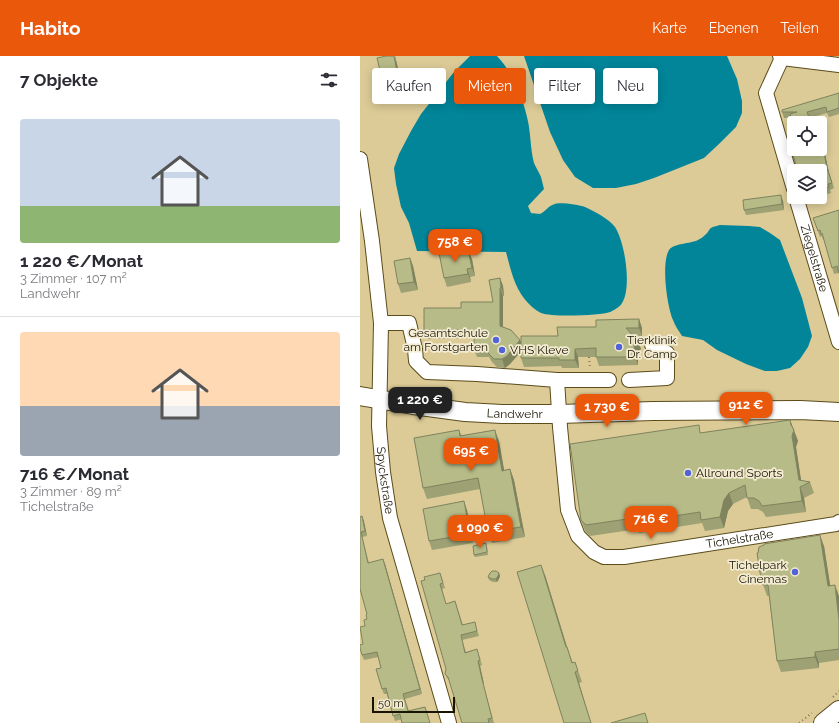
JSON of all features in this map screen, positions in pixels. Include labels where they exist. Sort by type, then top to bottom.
[{"type":"main road","name":"Landwehr","points":[[360,396],[465,412],[502,414],[800,410],[839,412]]},
{"type":"main road","points":[[823,723],[839,710]]},
{"type":"street","points":[[787,165],[766,93],[781,57],[839,65]]},
{"type":"street","name":"Spyckstraße","points":[[360,159],[372,241],[381,323],[379,426],[383,472],[390,518],[449,723]]},
{"type":"street","name":"Ziegelstraße","points":[[798,204],[839,342]]},
{"type":"street","points":[[381,323],[409,323],[416,361],[427,372],[496,375],[557,380],[609,380]]},
{"type":"street","points":[[629,380],[667,378],[667,353],[652,345]]},
{"type":"street","name":"Tichelstraße","points":[[557,380],[568,510],[578,536],[594,552],[604,556],[624,557],[836,524],[839,522]]},
{"type":"water","points":[[470,56],[497,56],[506,68],[458,68]]},
{"type":"water","points":[[524,56],[727,56],[737,79],[742,101],[742,113],[736,127],[704,158],[636,184],[616,188],[593,188],[575,177],[563,160],[550,132],[540,104],[595,104],[595,68],[534,68],[534,85]]},
{"type":"water","points":[[454,72],[454,104],[523,104],[528,123],[534,163],[541,177],[544,189],[528,206],[531,213],[540,214],[557,203],[574,205],[585,207],[597,213],[615,227],[622,243],[627,276],[625,296],[619,307],[610,312],[575,316],[541,313],[529,304],[520,293],[514,280],[506,252],[417,251],[409,223],[401,207],[394,168],[399,154],[411,131],[429,104],[446,104],[446,82]]},
{"type":"water","points":[[720,225],[760,227],[780,240],[802,298],[812,336],[808,347],[800,359],[790,368],[777,371],[765,371],[746,364],[717,350],[703,340],[682,336],[675,324],[669,305],[665,274],[665,264],[669,250],[675,246],[698,240],[702,238],[711,228]]},
{"type":"building","points":[[394,56],[396,68],[379,68],[377,58]]},
{"type":"building","points":[[839,93],[839,108],[827,112],[826,107],[807,112],[808,116],[791,116],[790,114],[797,112],[782,112],[782,110]]},
{"type":"building","points":[[793,156],[825,156],[826,164],[796,164]]},
{"type":"building","points":[[827,168],[832,183],[828,184],[829,187],[827,188]]},
{"type":"building","points":[[781,195],[782,204],[744,210],[743,200]]},
{"type":"building","points":[[839,210],[839,273],[837,266],[832,268],[822,233],[821,234],[820,230],[818,231],[813,218]]},
{"type":"building","points":[[463,248],[464,251],[468,250],[472,268],[467,269],[468,274],[444,278],[439,253]]},
{"type":"building","points":[[410,258],[414,282],[398,284],[394,261]]},
{"type":"building","points":[[500,278],[500,326],[511,330],[520,340],[507,356],[502,359],[494,359],[486,349],[474,349],[474,330],[424,330],[424,308],[461,308],[461,302],[493,302],[489,280]]},
{"type":"building","points":[[639,319],[639,328],[626,328],[638,341],[634,344],[635,357],[596,357],[596,348],[575,349],[575,360],[559,360],[559,358],[521,358],[521,336],[558,336],[557,327],[596,327],[596,320]]},
{"type":"building","name":"Allround Sports","points":[[790,420],[794,430],[792,436],[799,480],[810,482],[800,487],[802,501],[762,506],[759,501],[754,498],[747,498],[745,485],[729,493],[724,500],[720,517],[701,520],[700,512],[635,522],[634,518],[586,525],[581,520],[570,444],[699,425],[700,433]]},
{"type":"building","points":[[459,430],[460,436],[495,430],[502,471],[510,469],[521,527],[488,532],[478,478],[423,488],[414,438]]},
{"type":"building","points":[[464,501],[470,534],[429,541],[423,509]]},
{"type":"building","points":[[362,516],[365,531],[361,532],[368,563],[383,559],[420,689],[403,694],[408,711],[425,707],[430,723],[402,723],[400,714],[393,716],[386,688],[382,689],[376,669],[381,668],[377,652],[362,655],[360,645],[363,644],[360,627],[365,626],[364,620],[367,619],[367,614],[360,589],[360,517]]},
{"type":"building","points":[[820,535],[828,586],[835,585],[839,620],[839,649],[815,652],[815,657],[777,661],[768,585],[763,585],[761,579],[757,553],[759,547],[764,544]]},
{"type":"building","points":[[486,543],[487,552],[474,555],[473,546]]},
{"type":"building","points":[[541,565],[566,647],[572,663],[575,662],[578,671],[575,672],[591,723],[564,723],[517,572]]},
{"type":"building","points":[[492,571],[499,573],[496,579],[488,577]]},
{"type":"building","points":[[440,573],[443,583],[440,584],[446,604],[455,601],[462,625],[475,622],[477,631],[461,635],[465,653],[477,649],[480,660],[478,661],[492,718],[488,719],[489,723],[462,723],[448,677],[445,674],[446,669],[421,581],[425,580],[424,577]]},
{"type":"building","points":[[645,713],[648,723],[611,723]]},
{"type":"place","name":"Gesamtschule am Forstgarten","points":[[496,340]]},
{"type":"place","name":"Tierklinik Dr. Camp","points":[[619,347]]},
{"type":"place","name":"VHS Kleve","points":[[502,350]]},
{"type":"place","name":"Allround Sports","points":[[688,473]]},
{"type":"place","name":"Tichelpark Cinemas","points":[[795,572]]}]
